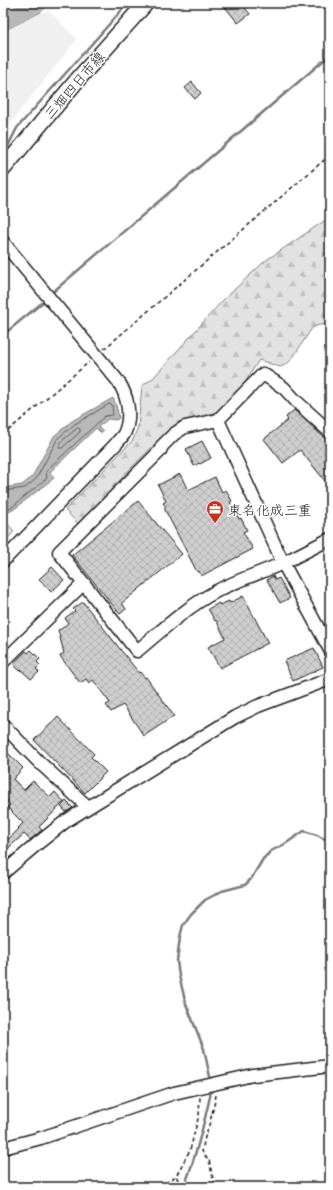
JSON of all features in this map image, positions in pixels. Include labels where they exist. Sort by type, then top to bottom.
[{"type":"main road","name":"三畑四日市線","points":[[3,169],[79,78],[146,3]]},
{"type":"street","points":[[3,242],[118,380],[126,397],[128,414],[123,434],[3,561]]},
{"type":"street","points":[[330,432],[284,388],[263,374],[218,420],[190,426],[174,434],[162,446],[160,451],[58,552],[137,651],[198,602],[215,592],[283,563],[330,539]]},
{"type":"street","points":[[218,420],[283,563],[330,650]]},
{"type":"street","points":[[3,662],[84,583]]},
{"type":"street","points":[[3,873],[54,830],[88,807],[235,718],[258,706],[330,679]]},
{"type":"street","points":[[3,725],[39,762],[88,807]]},
{"type":"street","points":[[3,1148],[41,1138],[174,1093],[253,1074],[330,1066]]},
{"type":"path","points":[[3,435],[330,155]]},
{"type":"path","points":[[216,1083],[216,1101],[202,1151],[209,1160],[216,1187]]},
{"type":"path","points":[[160,1187],[176,1176],[188,1154],[193,1140],[200,1105],[200,1087]]},
{"type":"path","points":[[176,1176],[179,1184],[178,1187]]},
{"type":"shaded area","points":[[49,11],[77,39],[3,132],[3,32],[41,12]]},
{"type":"green space","points":[[37,6],[41,12],[3,32],[3,25]]},
{"type":"green space","points":[[330,217],[330,324],[319,325],[312,328],[292,359],[287,364],[280,367],[259,360],[244,384],[221,411],[178,422],[133,466],[79,525],[65,510],[133,440],[138,427],[142,386],[153,378],[223,300],[265,261]]},
{"type":"green space","points":[[3,519],[14,531],[3,545]]},
{"type":"water","points":[[113,398],[119,418],[116,420],[108,419],[98,427],[103,432],[101,433],[96,428],[50,472],[54,478],[13,510],[4,514],[3,488],[22,485],[32,477],[54,436],[72,421]]},
{"type":"building","points":[[222,3],[241,3],[250,14],[238,23]]},
{"type":"building","points":[[192,82],[201,93],[195,99],[185,88]]},
{"type":"building","points":[[294,410],[330,443],[330,487],[300,450],[283,463],[264,439],[288,420],[286,417]]},
{"type":"building","points":[[202,441],[211,458],[194,466],[186,449]]},
{"type":"building","points":[[180,474],[188,490],[215,477],[222,492],[226,490],[232,501],[230,502],[239,519],[241,518],[247,530],[243,532],[253,549],[201,576],[199,571],[197,572],[164,508],[166,507],[163,503],[166,501],[158,485]]},
{"type":"building","points":[[138,501],[182,554],[122,603],[126,609],[120,614],[72,555]]},
{"type":"building","points":[[52,567],[64,580],[51,592],[39,579]]},
{"type":"building","points":[[273,576],[275,580],[279,578],[290,598],[280,603],[267,580]]},
{"type":"building","points":[[243,596],[268,643],[220,668],[208,647],[225,638],[216,620],[215,621],[208,609],[219,603],[220,605],[229,601],[230,603]]},
{"type":"building","points":[[83,602],[139,673],[140,672],[145,678],[146,677],[174,716],[144,736],[123,705],[111,712],[106,705],[110,703],[93,680],[89,683],[86,679],[80,683],[60,656],[64,653],[58,630],[68,623],[65,618],[75,611],[73,609]]},
{"type":"building","points":[[314,648],[323,667],[293,681],[284,661]]},
{"type":"building","points":[[31,650],[40,659],[37,662],[40,665],[36,669],[39,672],[31,679],[13,664],[26,651],[28,653]]},
{"type":"building","points":[[58,717],[94,754],[91,757],[106,772],[85,793],[34,740]]},
{"type":"building","points":[[3,748],[23,768],[13,779],[24,790],[33,781],[50,797],[55,792],[64,802],[39,827],[42,830],[30,840],[24,834],[3,853],[3,844],[19,829],[18,828],[23,823],[7,807],[10,805],[3,797]]},
{"type":"building","points":[[66,801],[73,808],[66,812],[61,807]]},
{"type":"waterway","points":[[3,21],[40,3]]},
{"type":"waterway","points":[[3,154],[17,128],[128,3]]},
{"type":"waterway","points":[[54,291],[330,55]]},
{"type":"waterway","points":[[3,335],[43,302]]},
{"type":"waterway","points":[[210,1077],[204,1049],[186,1004],[179,976],[177,961],[183,925],[191,914],[205,900],[222,891],[245,885],[251,879],[263,859],[271,851],[285,844],[304,831],[317,835],[330,842]]},
{"type":"waterway","points":[[184,1187],[206,1116],[211,1092]]},
{"type":"place","name":"東名化成三重","points":[[215,524]]}]
